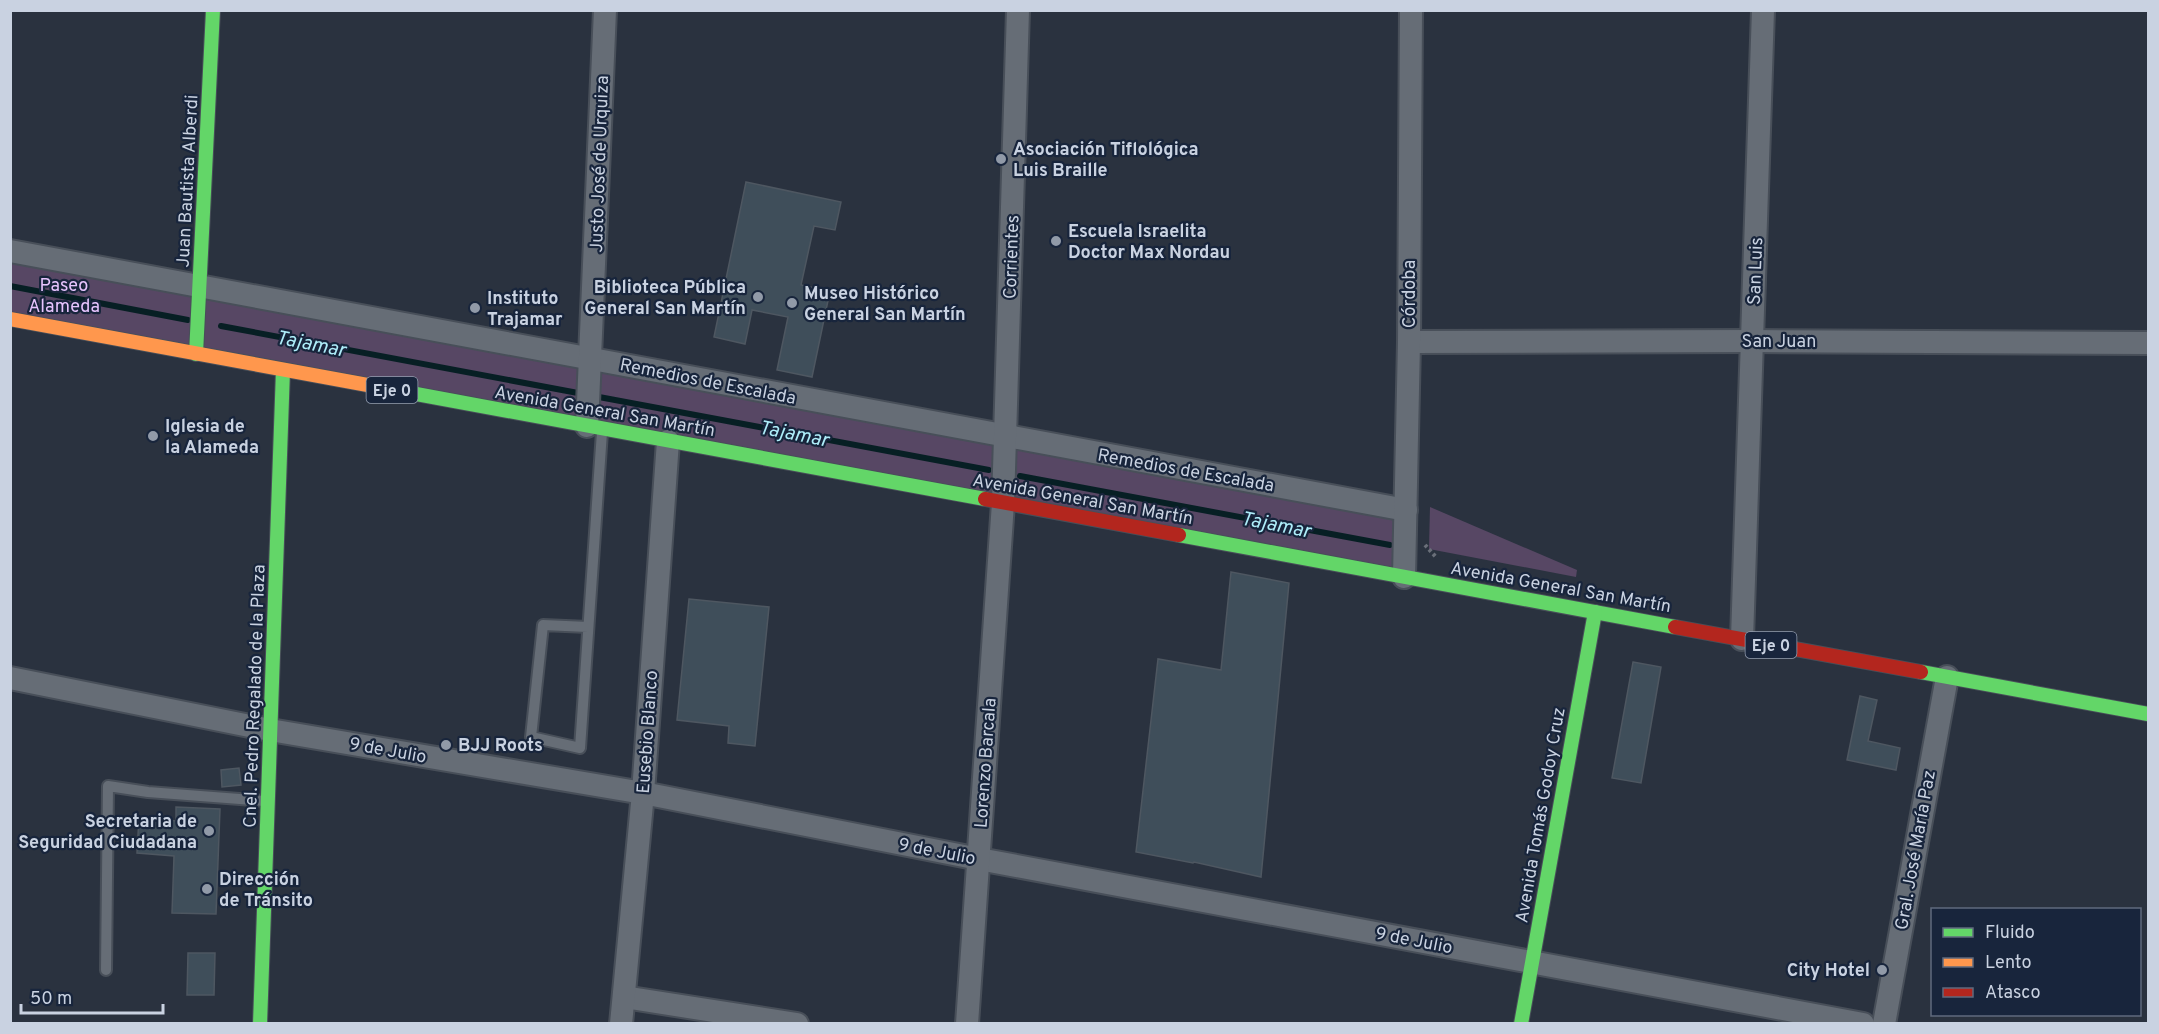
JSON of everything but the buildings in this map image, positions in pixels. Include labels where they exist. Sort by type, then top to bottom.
[{"type":"main road","name":"Juan Bautista Alberdi","points":[[196,354],[213,10]]},
{"type":"main road","name":"Avenida General San Martín","points":[[10,320],[2148,714]]},
{"type":"main road","name":"Cnel. Pedro Regalado de la Plaza","points":[[260,1023],[283,370]]},
{"type":"main road","name":"Avenida Tomás Godoy Cruz","points":[[1521,1023],[1595,612]]},
{"type":"street","name":"Justo José de Urquiza","points":[[595,427],[591,359],[605,10]]},
{"type":"street","name":"Corrientes","points":[[1003,503],[1018,10]]},
{"type":"street","name":"Córdoba","points":[[1404,577],[1409,342],[1411,10]]},
{"type":"street","name":"San Luis","points":[[1742,639],[1763,10]]},
{"type":"street","name":"Remedios de Escalada","points":[[10,250],[1406,510]]},
{"type":"street","name":"San Juan","points":[[1409,342],[2148,343]]},
{"type":"street","name":"Eusebio Blanco","points":[[621,1023],[643,793],[668,441]]},
{"type":"street","name":"Lorenzo Barcala","points":[[967,1023],[1003,503]]},
{"type":"street","name":"Gral. José María Paz","points":[[1884,1023],[1947,677]]},
{"type":"street","name":"9 de Julio","points":[[10,678],[270,730],[643,793],[979,859],[1863,1023]]},
{"type":"street","points":[[624,997],[797,1023]]},
{"type":"lane","points":[[588,627],[543,625],[531,737],[580,748],[588,627],[595,427]]},
{"type":"lane","points":[[106,970],[108,786],[148,792],[268,801]]},
{"type":"green space","name":"Paseo Alameda","points":[[10,251],[1406,510],[1404,577],[11,319]]},
{"type":"green space","points":[[1430,507],[1577,570],[1576,577],[1429,549]]},
{"type":"waterway","name":"Tajamar","points":[[10,286],[188,320]]},
{"type":"waterway","name":"Tajamar","points":[[221,326],[578,393]]},
{"type":"waterway","name":"Tajamar","points":[[599,397],[989,470]]},
{"type":"waterway","name":"Tajamar","points":[[1020,476],[1390,545]]},
{"type":"traffic: fast","points":[[196,354],[213,10]]},
{"type":"traffic: fast","points":[[260,1024],[283,370]]},
{"type":"traffic: fast","points":[[384,388],[985,499]]},
{"type":"traffic: fast","points":[[1179,535],[1675,627]]},
{"type":"traffic: fast","points":[[1521,1024],[1595,612]]},
{"type":"traffic: fast","points":[[1921,672],[2148,714]]},
{"type":"traffic: slow","points":[[10,319],[384,388]]},
{"type":"traffic: jam","points":[[985,499],[1179,535]]},
{"type":"traffic: jam","points":[[1675,627],[1921,672]]},
{"type":"place","name":"Asociación Tiflológica Luis Braille","points":[[1001,159]]},
{"type":"place","name":"Escuela Israelita Doctor Max Nordau","points":[[1056,241]]},
{"type":"place","name":"Biblioteca Pública General San Martín","points":[[758,297]]},
{"type":"place","name":"Museo Histórico General San Martín","points":[[792,303]]},
{"type":"place","name":"Instituto Trajamar","points":[[475,308]]},
{"type":"place","name":"Iglesia de la Alameda","points":[[153,436]]},
{"type":"place","name":"BJJ Roots","points":[[446,745]]},
{"type":"place","name":"Secretaria de Seguridad Ciudadana","points":[[209,831]]},
{"type":"place","name":"Dirección de Tránsito","points":[[207,889]]},
{"type":"place","name":"City Hotel","points":[[1882,970]]}]
